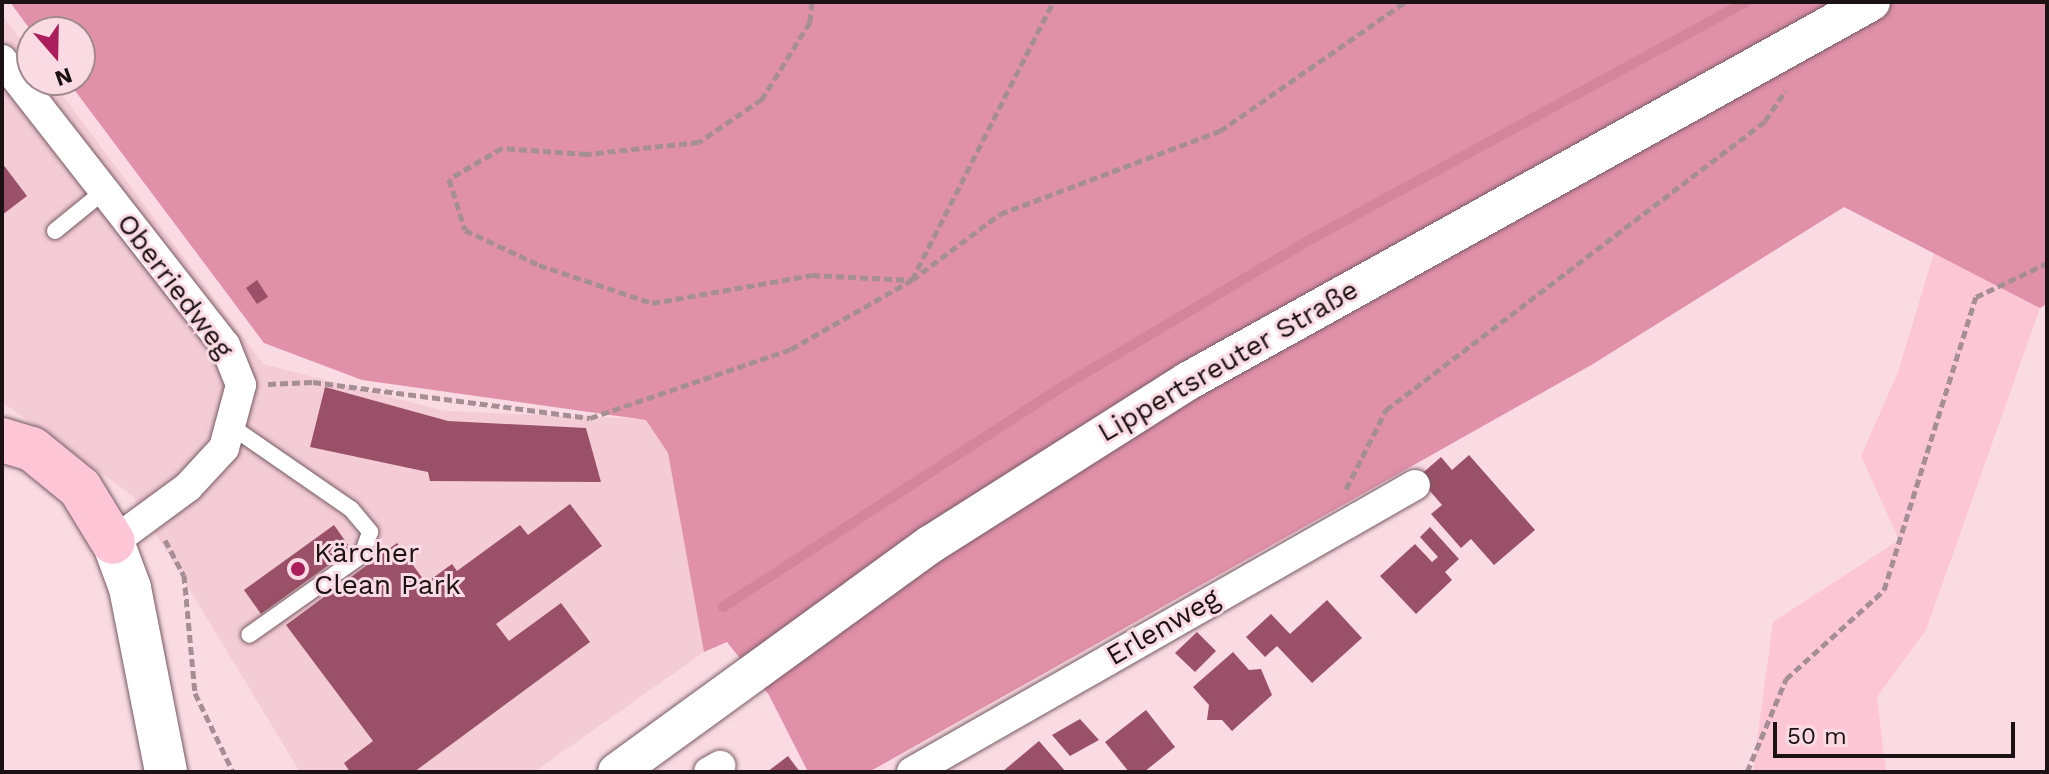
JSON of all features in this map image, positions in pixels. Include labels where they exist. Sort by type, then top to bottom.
[{"type":"highway","points":[[2,440],[32,449],[80,488],[113,542]]},
{"type":"main road","points":[[113,542],[130,588],[166,772]]},
{"type":"street","name":"Lippertsreuter Straße","points":[[617,772],[931,544],[1188,381],[1871,2]]},
{"type":"street","name":"Oberriedweg","points":[[2,60],[225,345],[241,385],[235,429],[205,470],[152,516],[113,542]]},
{"type":"street","name":"Erlenweg","points":[[912,772],[1415,485]]},
{"type":"lane","points":[[55,231],[104,191]]},
{"type":"lane","points":[[235,429],[351,509],[370,532],[362,555],[249,635]]},
{"type":"path","points":[[812,2],[810,22],[762,99],[699,142],[587,154],[502,148],[449,179],[465,230],[539,265],[652,303],[812,275],[912,280]]},
{"type":"path","points":[[912,280],[1053,2]]},
{"type":"path","points":[[241,385],[313,382],[590,418],[791,349],[912,280],[1000,214],[1220,131],[1405,2]]},
{"type":"path","points":[[1343,495],[1386,410],[1765,121],[1789,86]]},
{"type":"path","points":[[1747,772],[1786,679],[1884,590],[1976,297],[2047,263]]},
{"type":"path","points":[[152,516],[184,575],[195,693],[233,772]]},
{"type":"shaded area","points":[[10,2],[2047,2],[2047,304],[2040,308],[1844,207],[1593,364],[869,772],[808,772],[769,695],[727,642],[704,652],[668,453],[646,420],[362,380],[264,343],[79,96],[96,96],[96,16],[20,16]]},
{"type":"shaded area","points":[[2,15],[16,34],[16,96],[63,96],[263,364],[445,411],[646,419],[668,453],[704,652],[534,772],[300,772],[133,496],[2,402]]},
{"type":"shaded area","points":[[1934,253],[2040,308],[1926,630],[1877,697],[1886,772],[1753,772],[1773,622],[1899,540],[1861,456],[1898,372]]},
{"type":"building","points":[[2,163],[27,196],[2,215]]},
{"type":"building","points":[[257,280],[268,297],[257,304],[246,288]]},
{"type":"building","points":[[325,387],[448,421],[586,428],[601,482],[430,481],[428,472],[310,447]]},
{"type":"building","points":[[1469,455],[1535,530],[1494,565],[1471,539],[1461,548],[1431,514],[1442,505],[1418,477],[1441,457],[1452,470]]},
{"type":"building","points":[[570,504],[602,546],[496,624],[509,641],[561,603],[590,642],[414,772],[350,772],[344,763],[373,741],[286,625],[397,543],[426,583],[452,564],[457,571],[520,525],[528,535]]},
{"type":"building","name":"Kärcher Clean Park","points":[[334,525],[351,549],[261,614],[244,590]]},
{"type":"building","points":[[1430,527],[1459,559],[1445,572],[1452,580],[1416,614],[1380,576],[1415,544],[1432,562],[1438,557],[1420,537]]},
{"type":"building","points":[[1327,600],[1362,638],[1312,683],[1277,646],[1265,657],[1246,637],[1271,614],[1290,634]]},
{"type":"building","points":[[1197,632],[1216,651],[1195,672],[1175,653]]},
{"type":"building","points":[[1233,652],[1249,670],[1261,669],[1272,695],[1232,731],[1222,720],[1207,720],[1209,705],[1193,687]]},
{"type":"building","points":[[1146,710],[1175,747],[1144,772],[1129,772],[1105,742]]},
{"type":"building","points":[[1080,719],[1099,740],[1070,756],[1052,735]]},
{"type":"building","points":[[1039,741],[1066,772],[1002,772]]},
{"type":"building","points":[[788,756],[800,772],[767,772]]},
{"type":"waterway","points":[[723,607],[1060,388],[1313,238],[1746,2]]},
{"type":"place","name":"Kärcher Clean Park","points":[[298,569]]}]
